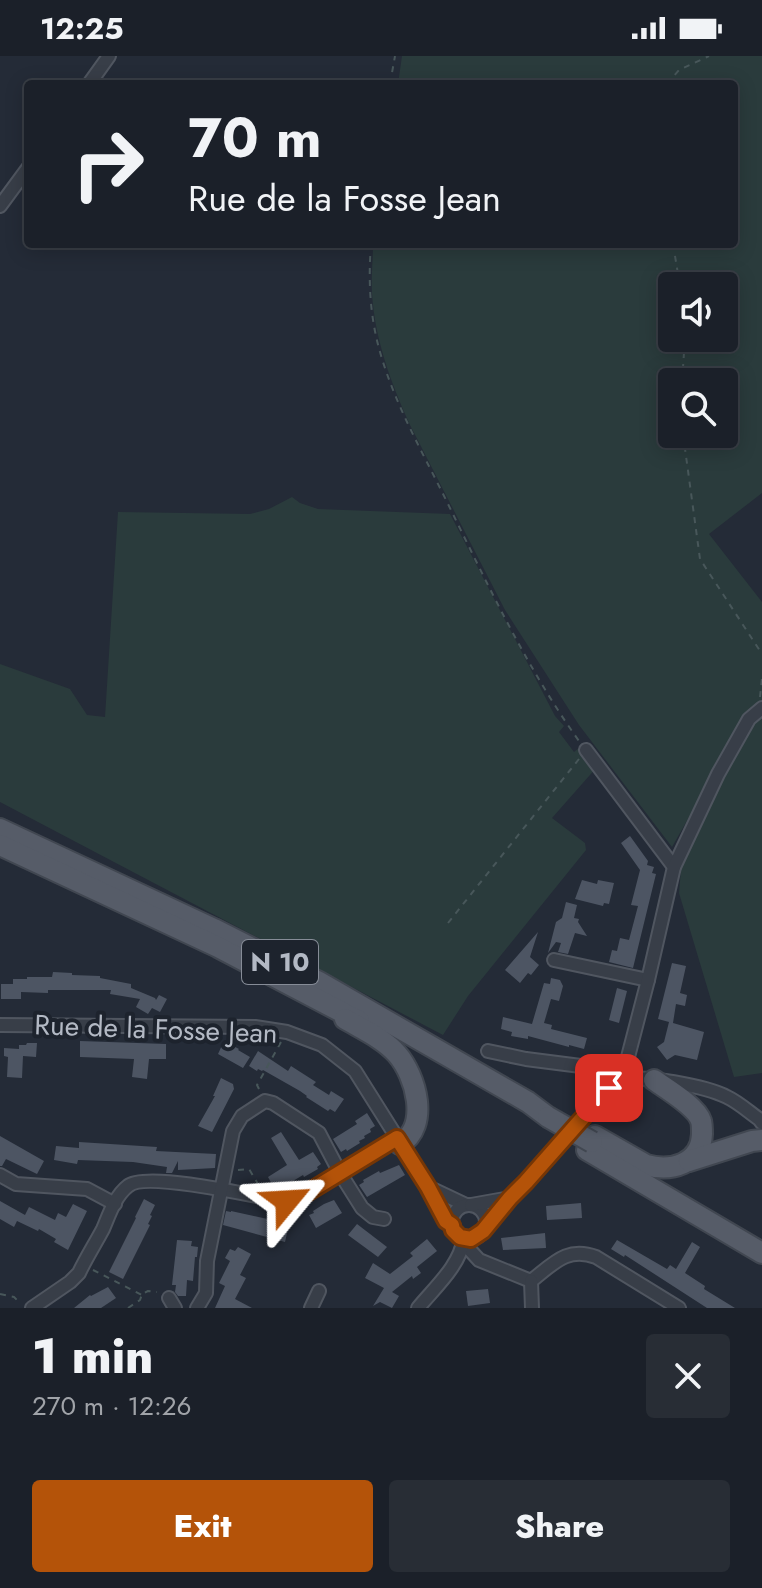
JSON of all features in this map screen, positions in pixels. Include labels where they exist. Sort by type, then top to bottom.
[{"type":"main road","name":"N 10","points":[[0,829],[319,982],[528,1102],[548,1118]]},
{"type":"main road","name":"N 10","points":[[0,845],[218,947],[548,1118],[762,1238]]},
{"type":"main road","points":[[324,1002],[333,1012],[386,1044],[403,1062],[415,1092],[417,1120],[405,1141],[398,1141]]},
{"type":"main road","points":[[654,1080],[681,1099],[702,1122],[702,1141],[689,1161]]},
{"type":"main road","points":[[591,1143],[646,1165],[675,1167],[762,1140]]},
{"type":"main road","name":"N 10","points":[[591,1143],[762,1253]]},
{"type":"street","points":[[92,80],[109,56]]},
{"type":"street","points":[[0,206],[24,173]]},
{"type":"street","points":[[622,1080],[674,867],[718,774],[749,719],[761,709]]},
{"type":"street","points":[[586,750],[674,867]]},
{"type":"street","points":[[554,960],[648,980]]},
{"type":"street","name":"Rue de la Fosse Jean","points":[[0,1025],[255,1027],[287,1032],[322,1045],[355,1071],[452,1227]]},
{"type":"street","points":[[488,1051],[612,1070],[622,1080]]},
{"type":"street","points":[[479,1260],[468,1248],[472,1237],[526,1182],[600,1097],[622,1080],[682,1084],[727,1096],[762,1123]]},
{"type":"street","points":[[197,1308],[206,1293],[207,1261],[233,1131],[242,1116],[265,1101],[319,1133],[362,1208],[373,1217],[384,1219]]},
{"type":"street","points":[[27,1307],[70,1282],[79,1273],[115,1204],[126,1188],[136,1181],[203,1186],[292,1201],[398,1141]]},
{"type":"street","points":[[0,1175],[16,1184],[87,1189],[115,1204]]},
{"type":"street","points":[[418,1308],[486,1222],[480,1209],[428,1187]]},
{"type":"street","points":[[455,1263],[453,1214],[461,1206],[510,1198]]},
{"type":"street","points":[[452,1227],[460,1237],[472,1237]]},
{"type":"street","points":[[472,1237],[479,1252],[495,1265]]},
{"type":"street","points":[[531,1281],[567,1255],[581,1253],[596,1257],[679,1308]]},
{"type":"street","points":[[455,1263],[479,1260],[531,1281]]},
{"type":"street","points":[[531,1281],[532,1308]]},
{"type":"street","points":[[311,1308],[319,1291]]},
{"type":"path","points":[[391,80],[395,56]]},
{"type":"path","points":[[670,80],[679,70],[709,56]]},
{"type":"path","points":[[371,248],[374,327],[393,391],[501,611],[552,701],[586,750],[448,923]]},
{"type":"path","points":[[674,248],[678,272]]},
{"type":"path","points":[[685,448],[700,559],[762,654]]},
{"type":"path","points":[[761,709],[762,678]]},
{"type":"path","points":[[265,1101],[257,1085],[287,1032]]},
{"type":"path","points":[[225,1169],[249,1169],[267,1198]]},
{"type":"path","points":[[83,1265],[142,1295]]},
{"type":"path","points":[[128,1308],[148,1291],[155,1290],[172,1303]]},
{"type":"path","points":[[0,1294],[14,1297],[27,1307]]},
{"type":"shaded area","points":[[402,56],[762,56],[762,493],[709,534],[762,602],[762,1073],[734,1077],[679,893],[681,869],[746,717],[672,847],[579,725],[505,610],[410,425],[390,377],[374,311],[373,248],[738,248],[738,80],[399,80]]},
{"type":"shaded area","points":[[292,497],[318,509],[450,514],[555,716],[564,726],[559,732],[574,752],[580,747],[597,767],[552,818],[585,843],[586,850],[468,996],[443,1035],[0,802],[0,664],[70,689],[87,715],[105,717],[118,512],[250,514],[269,509]]},
{"type":"building","points":[[630,836],[648,861],[647,865],[654,867],[652,873],[656,874],[633,968],[609,962],[612,950],[617,951],[620,938],[629,940],[638,906],[631,905],[640,870],[621,843]]},
{"type":"building","points":[[582,880],[597,884],[598,880],[614,883],[609,904],[604,903],[603,906],[575,899]]},
{"type":"building","points":[[566,902],[577,905],[574,918],[579,919],[587,936],[575,933],[568,954],[558,952],[561,943],[556,942],[548,953],[556,922],[562,918]]},
{"type":"building","points":[[538,932],[530,957],[539,965],[520,983],[505,970]]},
{"type":"building","points":[[672,963],[686,966],[680,993],[687,995],[685,1006],[676,1004],[673,1023],[704,1032],[697,1060],[675,1055],[667,1060],[657,1047],[664,1042],[669,1022],[658,1019]]},
{"type":"building","points":[[53,972],[100,976],[131,984],[131,988],[156,1000],[159,995],[167,999],[160,1012],[152,1008],[148,1014],[136,1007],[140,999],[110,994],[111,990],[21,992],[21,999],[1,999],[1,984],[13,984],[13,979],[27,977],[52,977]]},
{"type":"building","points":[[551,978],[560,980],[563,986],[559,1001],[551,999],[544,1023],[552,1025],[551,1029],[587,1038],[584,1049],[528,1036],[528,1039],[511,1036],[512,1032],[501,1029],[503,1017],[532,1024],[544,983],[550,984]]},
{"type":"building","points":[[617,988],[627,991],[619,1023],[609,1020]]},
{"type":"building","points":[[80,1041],[166,1044],[166,1059],[149,1059],[147,1079],[132,1077],[134,1059],[80,1057]]},
{"type":"building","points":[[224,1041],[250,1057],[243,1068],[218,1054]]},
{"type":"building","points":[[37,1043],[36,1057],[23,1056],[22,1078],[7,1077],[8,1057],[4,1056],[4,1048],[19,1049],[19,1045]]},
{"type":"building","points":[[258,1051],[288,1071],[291,1066],[316,1082],[313,1085],[329,1095],[331,1091],[344,1099],[335,1112],[328,1111],[300,1091],[263,1070],[257,1071],[249,1066]]},
{"type":"building","points":[[221,1078],[233,1084],[234,1089],[212,1132],[198,1126]]},
{"type":"building","points":[[367,1113],[375,1126],[370,1129],[371,1132],[360,1143],[341,1152],[333,1139],[357,1124],[355,1121]]},
{"type":"building","points":[[281,1132],[299,1160],[313,1152],[321,1164],[304,1177],[274,1188],[268,1177],[287,1165],[271,1138]]},
{"type":"building","points":[[0,1136],[44,1161],[37,1174],[6,1159],[0,1166]]},
{"type":"building","points":[[79,1142],[216,1154],[215,1168],[178,1170],[178,1161],[172,1173],[166,1173],[167,1167],[133,1162],[78,1160],[77,1164],[54,1160],[56,1146],[79,1148]]},
{"type":"building","points":[[399,1165],[405,1175],[367,1197],[359,1185],[363,1180]]},
{"type":"building","points":[[144,1199],[155,1205],[150,1215],[150,1225],[123,1279],[109,1272]]},
{"type":"building","points":[[334,1200],[342,1213],[316,1228],[309,1215]]},
{"type":"building","points":[[0,1201],[25,1215],[29,1207],[55,1220],[58,1213],[66,1217],[73,1204],[87,1211],[68,1250],[39,1229],[17,1221],[14,1227],[0,1219]]},
{"type":"building","points":[[581,1203],[582,1218],[547,1220],[546,1206]]},
{"type":"building","points":[[226,1211],[272,1220],[271,1225],[288,1229],[285,1242],[223,1225]]},
{"type":"building","points":[[357,1224],[387,1247],[378,1257],[348,1235]]},
{"type":"building","points":[[545,1233],[546,1248],[503,1250],[501,1238]]},
{"type":"building","points":[[427,1239],[437,1251],[417,1267],[421,1273],[413,1279],[412,1276],[392,1292],[399,1296],[392,1308],[380,1302],[373,1306],[384,1288],[365,1278],[373,1263],[390,1274],[413,1256],[410,1253]]},
{"type":"building","points":[[177,1240],[192,1241],[191,1246],[198,1247],[193,1281],[187,1280],[186,1296],[178,1296],[176,1285],[172,1285]]},
{"type":"building","points":[[617,1240],[667,1269],[670,1265],[676,1269],[692,1242],[700,1247],[685,1273],[735,1308],[707,1308],[611,1249]]},
{"type":"building","points":[[238,1247],[251,1254],[240,1275],[246,1278],[235,1299],[252,1308],[215,1308],[225,1286],[219,1283],[230,1261],[225,1258],[230,1249],[235,1251]]},
{"type":"building","points":[[108,1287],[116,1298],[101,1308],[74,1308],[90,1295]]},
{"type":"building","points":[[488,1289],[490,1303],[468,1306],[466,1291]]},
{"type":"route","points":[[287,1201],[297,1199],[397,1138],[453,1230],[460,1237],[475,1238],[609,1088]]}]
